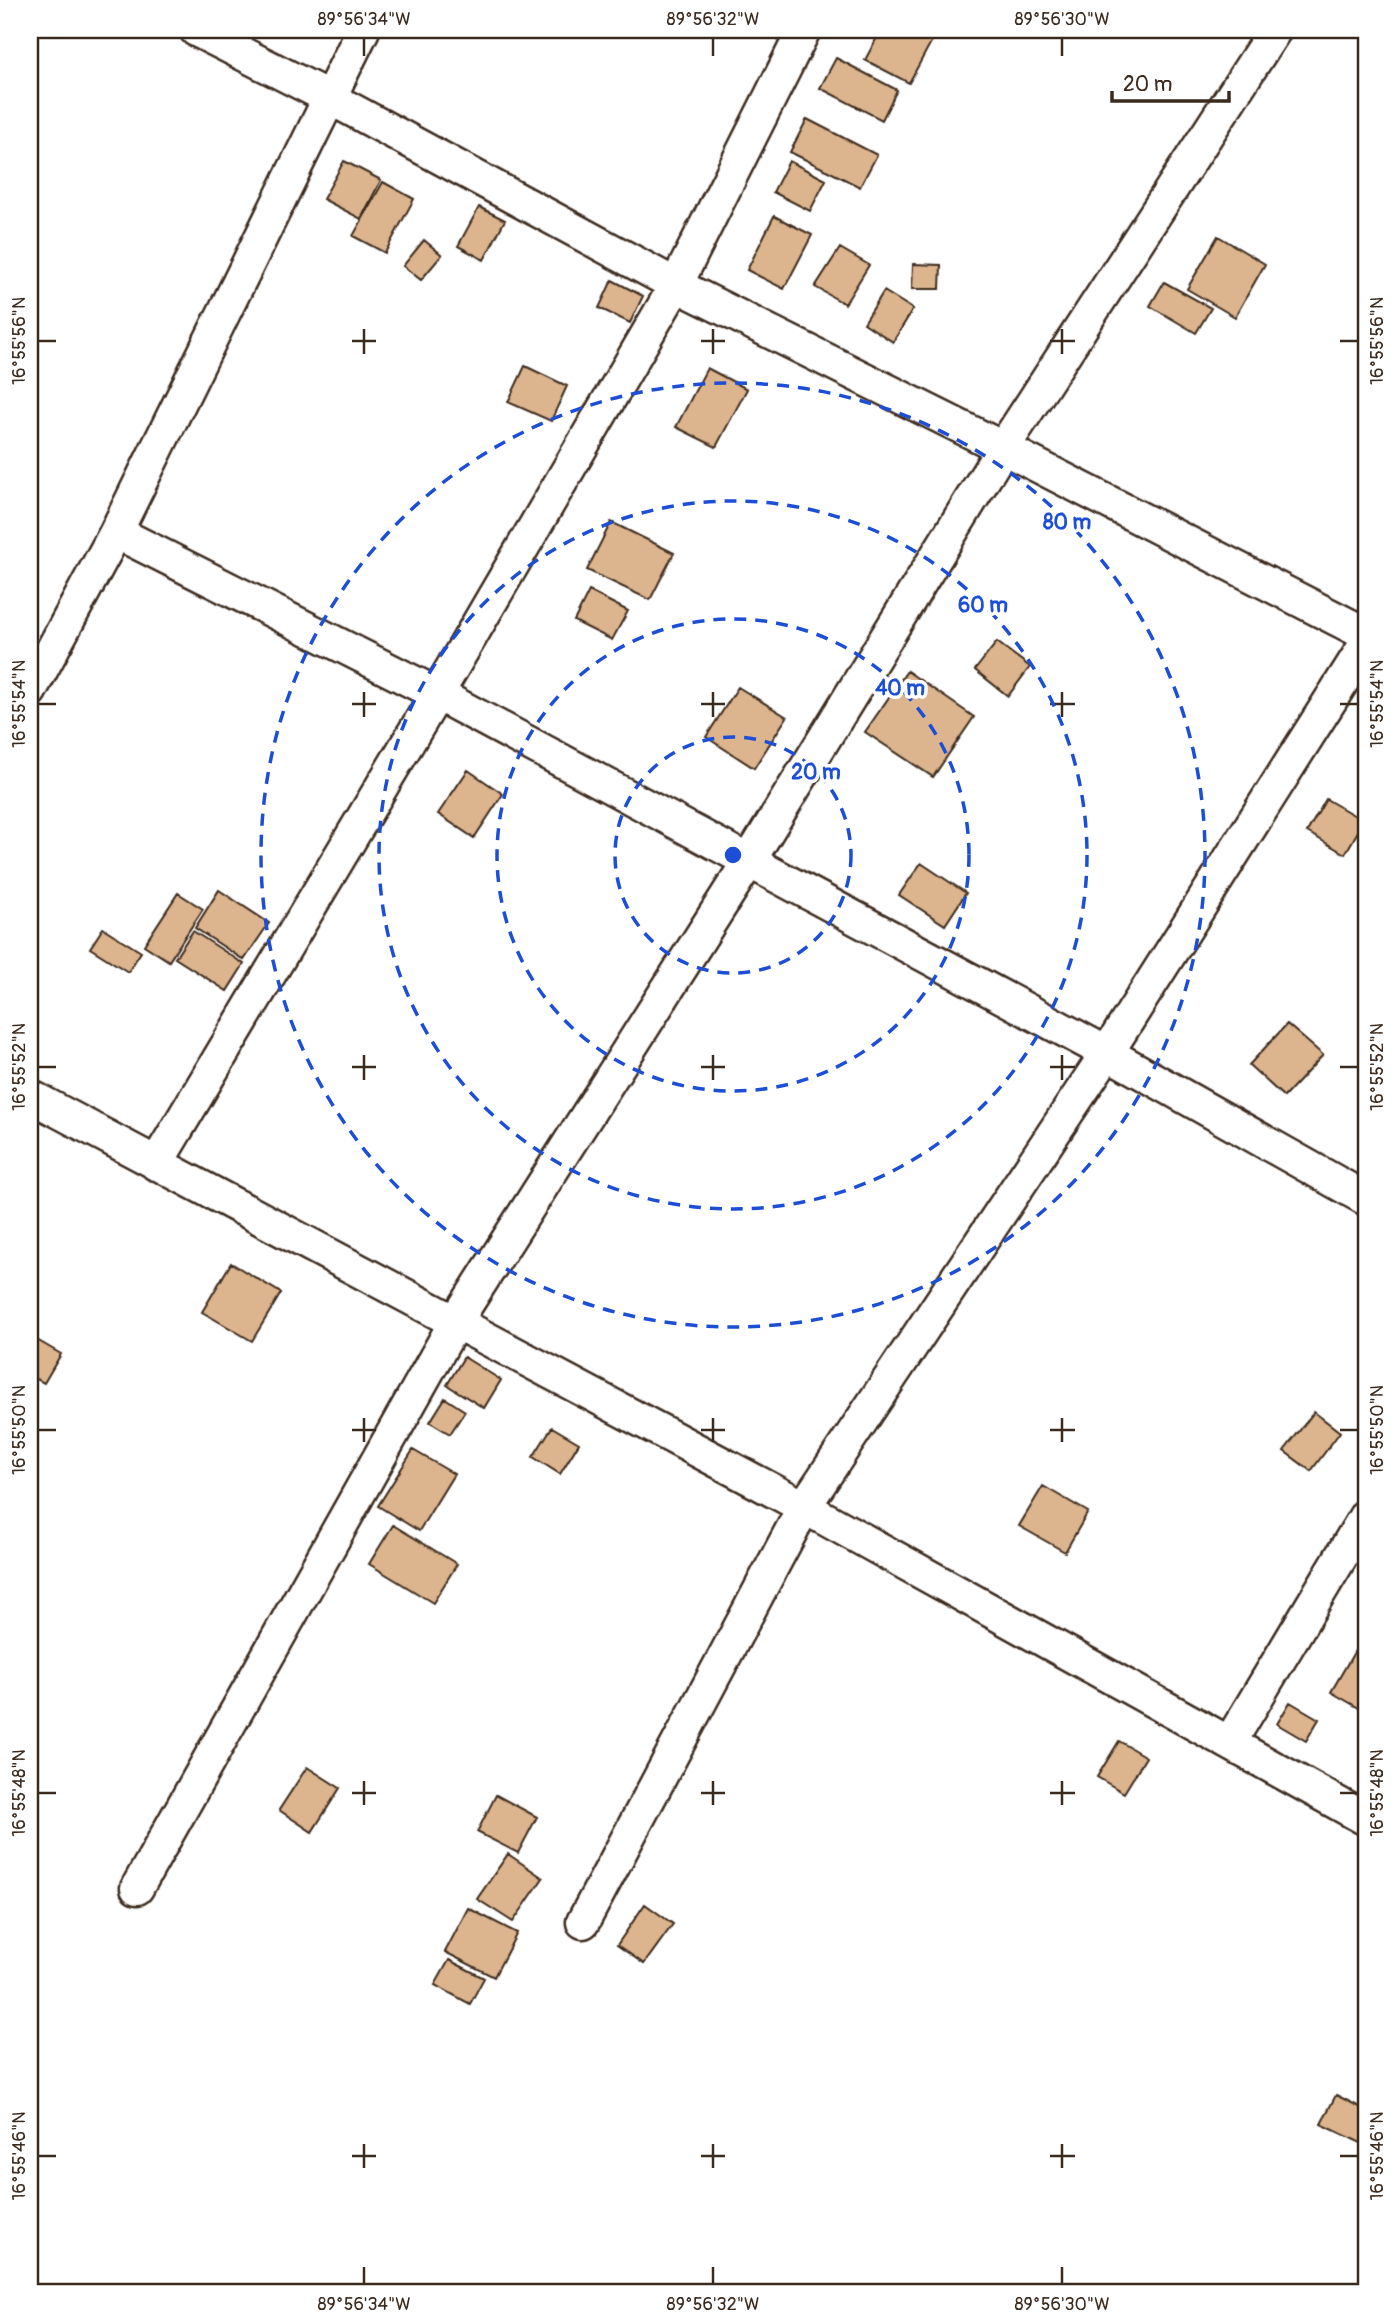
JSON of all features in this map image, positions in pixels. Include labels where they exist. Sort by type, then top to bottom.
[{"type":"street","points":[[196,30],[330,98],[676,285],[1003,448],[1366,635]]},
{"type":"street","points":[[30,691],[116,532],[363,30]]},
{"type":"street","points":[[156,1164],[437,694],[676,285],[804,30]]},
{"type":"street","points":[[137,1888],[456,1321],[749,861],[1003,448],[1275,30]]},
{"type":"street","points":[[116,532],[437,694],[1107,1053],[1366,1199]]},
{"type":"street","points":[[583,1922],[804,1507],[1107,1053],[1366,644]]},
{"type":"street","points":[[30,1096],[804,1507],[1366,1819]]},
{"type":"street","points":[[1230,1742],[1366,1515]]},
{"type":"building","points":[[881,30],[930,30],[936,33],[909,83],[865,60]]},
{"type":"building","points":[[836,58],[897,90],[882,120],[820,88]]},
{"type":"building","points":[[807,119],[877,155],[860,187],[790,152]]},
{"type":"building","points":[[344,161],[381,180],[361,219],[323,199]]},
{"type":"building","points":[[789,161],[826,180],[810,211],[773,192]]},
{"type":"building","points":[[383,182],[414,199],[385,253],[353,236]]},
{"type":"building","points":[[479,207],[505,220],[484,260],[458,246]]},
{"type":"building","points":[[774,216],[812,235],[784,289],[747,270]]},
{"type":"building","points":[[1218,236],[1265,264],[1235,317],[1187,289]]},
{"type":"building","points":[[424,240],[442,255],[421,280],[403,266]]},
{"type":"building","points":[[840,248],[869,265],[845,304],[815,287]]},
{"type":"building","points":[[913,264],[941,265],[940,289],[912,289]]},
{"type":"building","points":[[612,280],[643,296],[630,323],[599,308]]},
{"type":"building","points":[[1164,282],[1211,308],[1196,333],[1150,306]]},
{"type":"building","points":[[884,291],[913,309],[893,342],[864,323]]},
{"type":"building","points":[[525,366],[567,386],[551,421],[508,402]]},
{"type":"building","points":[[707,368],[747,389],[716,447],[676,427]]},
{"type":"building","points":[[611,522],[674,553],[650,600],[587,570]]},
{"type":"building","points":[[589,591],[628,611],[612,640],[574,621]]},
{"type":"building","points":[[997,642],[1030,667],[1008,696],[975,670]]},
{"type":"building","points":[[907,671],[974,717],[933,777],[865,732]]},
{"type":"building","points":[[738,687],[787,717],[754,768],[706,737]]},
{"type":"building","points":[[468,770],[503,794],[474,838],[438,814]]},
{"type":"building","points":[[1326,799],[1364,821],[1345,854],[1307,832]]},
{"type":"building","points":[[921,863],[966,893],[945,925],[899,895]]},
{"type":"building","points":[[219,890],[269,923],[244,960],[195,928]]},
{"type":"building","points":[[178,893],[203,909],[169,961],[144,945]]},
{"type":"building","points":[[103,928],[141,952],[128,972],[90,948]]},
{"type":"building","points":[[193,931],[244,964],[227,991],[175,958]]},
{"type":"building","points":[[1287,1024],[1323,1055],[1284,1097],[1249,1065]]},
{"type":"building","points":[[231,1263],[281,1293],[252,1341],[202,1312]]},
{"type":"building","points":[[30,1336],[61,1354],[44,1383],[30,1376]]},
{"type":"building","points":[[464,1357],[501,1380],[484,1408],[447,1385]]},
{"type":"building","points":[[445,1398],[465,1411],[450,1434],[430,1422]]},
{"type":"building","points":[[1314,1412],[1340,1432],[1311,1471],[1284,1451]]},
{"type":"building","points":[[552,1427],[579,1443],[560,1474],[533,1457]]},
{"type":"building","points":[[413,1450],[454,1474],[419,1531],[378,1506]]},
{"type":"building","points":[[1043,1486],[1088,1512],[1065,1552],[1019,1526]]},
{"type":"building","points":[[393,1525],[457,1564],[433,1603],[369,1564]]},
{"type":"building","points":[[1356,1649],[1366,1655],[1366,1712],[1331,1692]]},
{"type":"building","points":[[1290,1702],[1319,1719],[1306,1741],[1277,1724]]},
{"type":"building","points":[[1119,1741],[1146,1757],[1124,1793],[1097,1777]]},
{"type":"building","points":[[307,1767],[340,1788],[312,1832],[279,1810]]},
{"type":"building","points":[[496,1795],[537,1817],[518,1853],[477,1832]]},
{"type":"building","points":[[508,1854],[543,1878],[513,1922],[477,1899]]},
{"type":"building","points":[[645,1904],[673,1924],[644,1964],[617,1945]]},
{"type":"building","points":[[468,1908],[517,1933],[494,1977],[445,1952]]},
{"type":"building","points":[[449,1960],[484,1978],[470,2004],[435,1985]]},
{"type":"building","points":[[1336,2095],[1366,2110],[1366,2138],[1363,2144],[1321,2124]]}]
